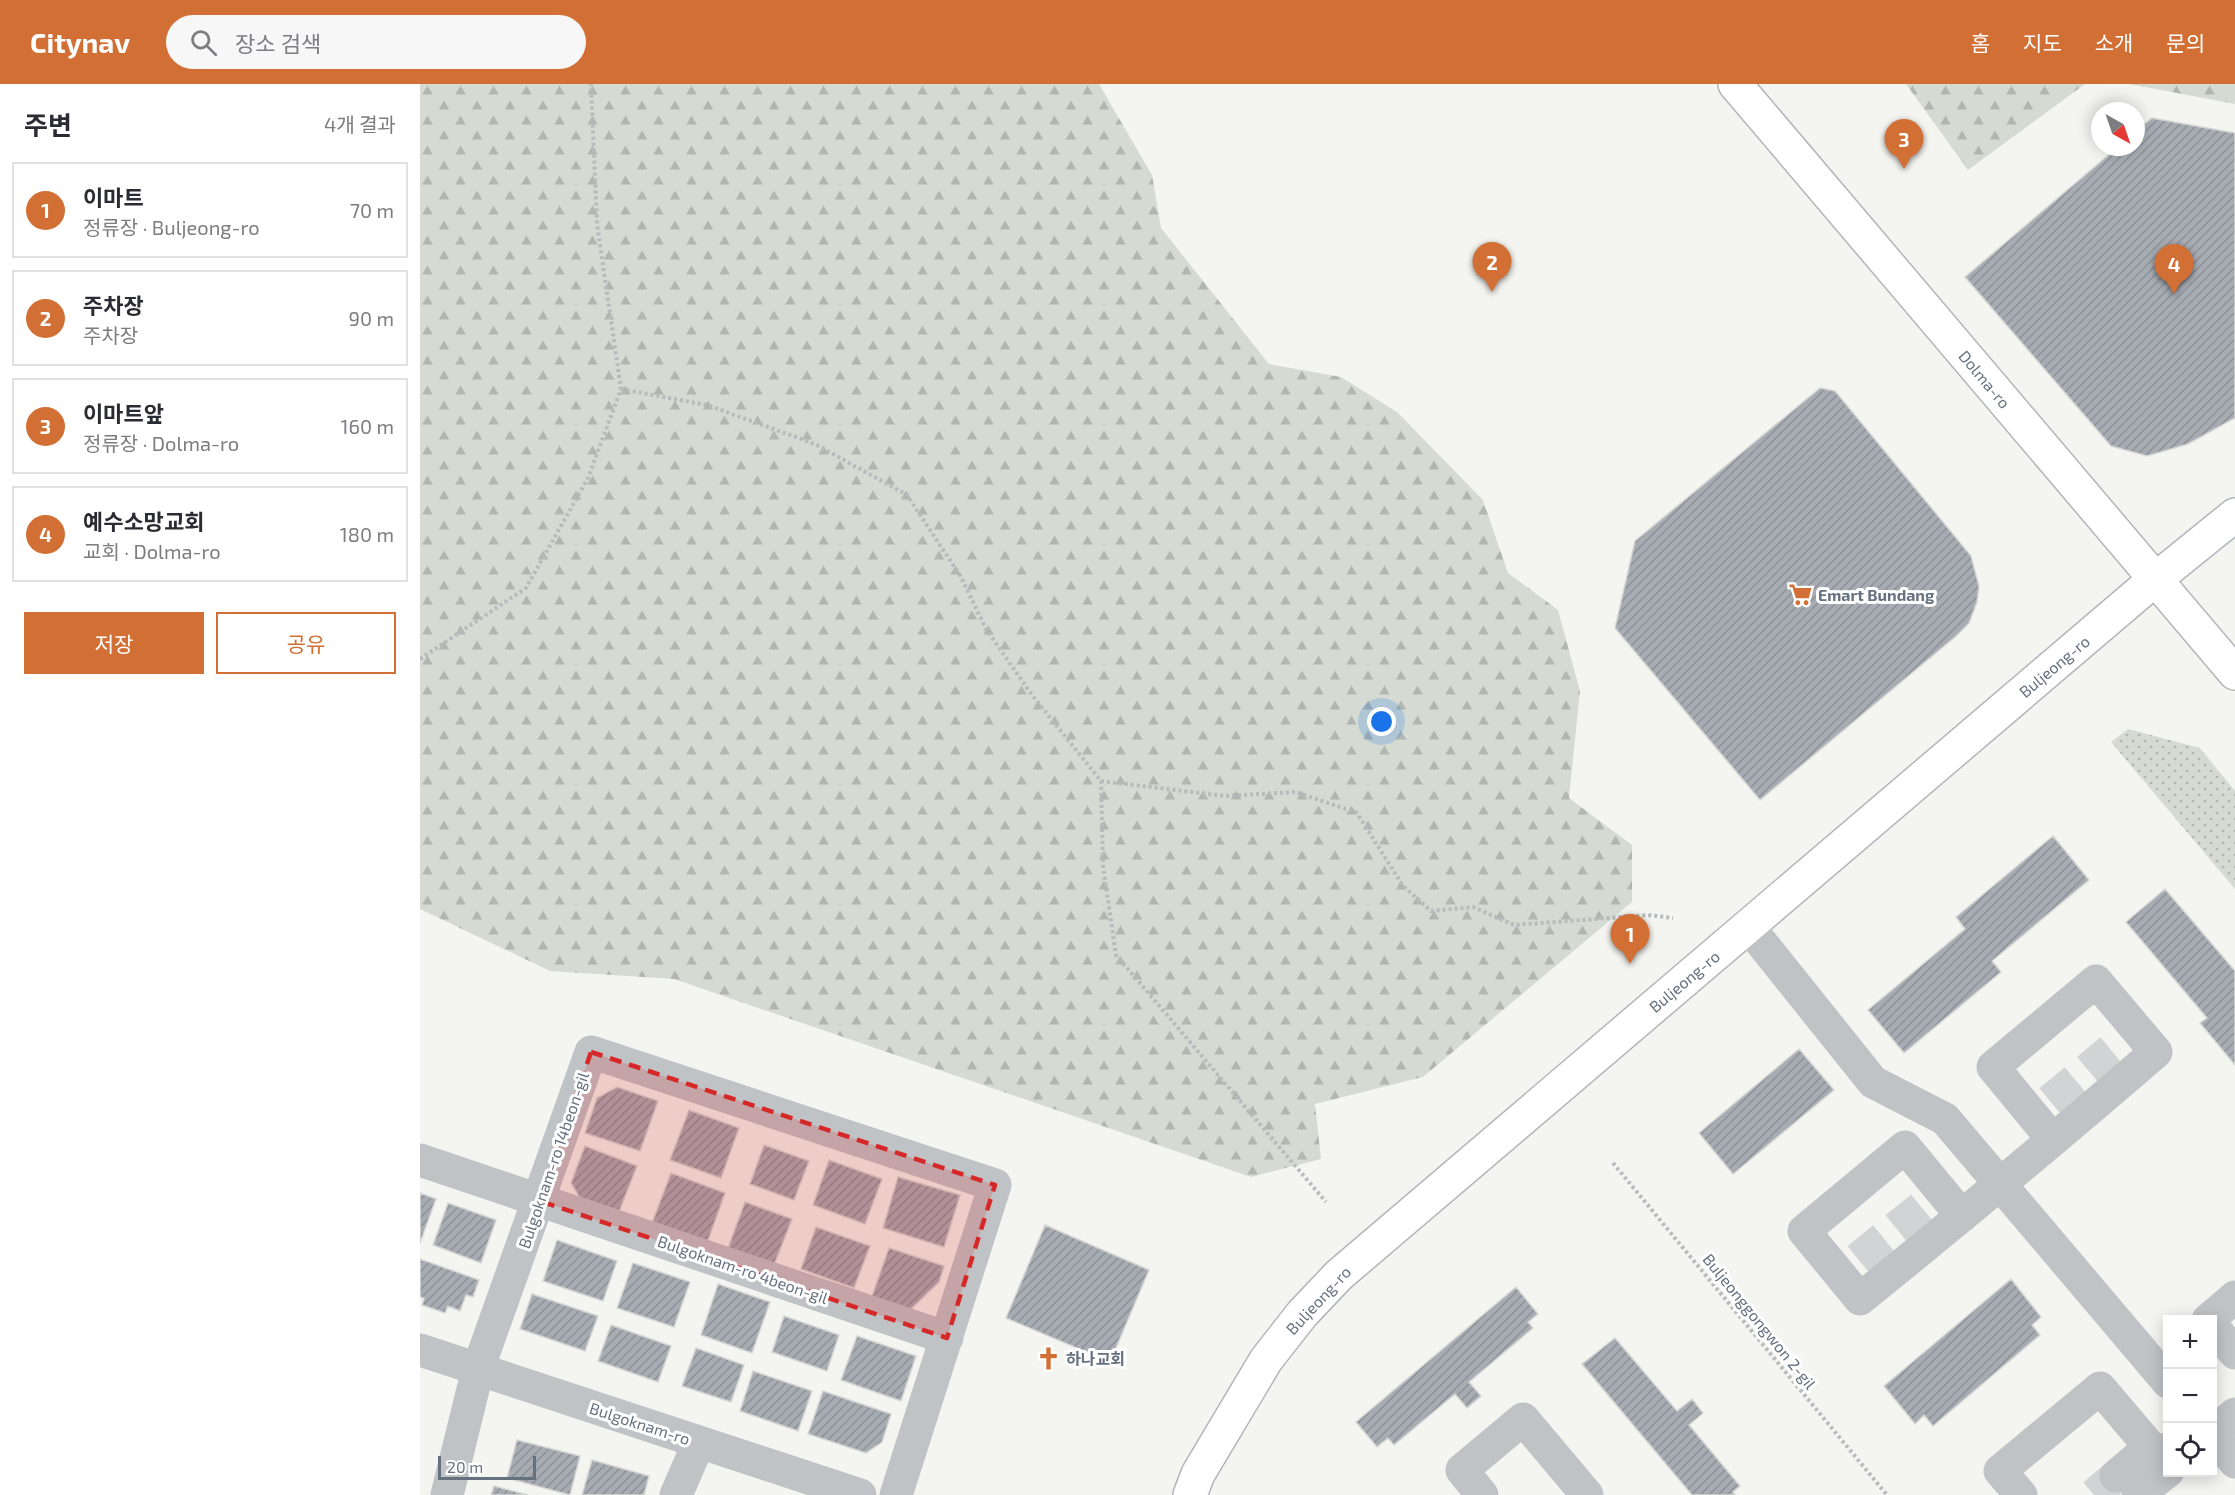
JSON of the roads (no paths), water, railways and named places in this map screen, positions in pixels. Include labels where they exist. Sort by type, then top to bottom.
[{"type":"main road","name":"Dolma-ro","points":[[1735,84],[2235,673]]},
{"type":"main road","name":"Buljeong-ro","points":[[1190,1495],[1198,1474],[1266,1360],[1302,1314],[1338,1275],[2156,579],[2235,515]]},
{"type":"street","points":[[1748,926],[1873,1082],[1946,1119],[2163,1376]]},
{"type":"street","points":[[1962,1216],[1932,1198],[1905,1147],[1804,1230],[1860,1299],[1962,1216],[2000,1185],[2053,1140],[2156,1052],[2096,981],[1994,1067],[2041,1108],[2053,1140]]},
{"type":"street","name":"Bulgoknam-ro 14beon-gil","points":[[447,1495],[478,1369],[540,1201],[591,1052],[995,1185],[947,1338]]},
{"type":"street","name":"Bulgoknam-ro 4beon-gil","points":[[420,1160],[947,1338]]},
{"type":"street","points":[[2214,1315],[2235,1297]]},
{"type":"street","points":[[2217,1332],[2235,1353]]},
{"type":"street","points":[[896,1495],[947,1338]]},
{"type":"street","name":"Bulgoknam-ro","points":[[420,1350],[860,1495]]},
{"type":"street","points":[[2021,1495],[2000,1471],[2100,1388],[2162,1457],[2127,1486]]},
{"type":"street","points":[[2217,1430],[2235,1414]]},
{"type":"street","points":[[1482,1495],[1462,1470],[1523,1419],[1587,1495]]},
{"type":"street","points":[[2217,1440],[2235,1462]]},
{"type":"street","points":[[676,1495],[699,1442]]},
{"type":"tunnel","points":[[2050,1101],[2111,1050]]},
{"type":"tunnel","points":[[1858,1259],[1923,1206]]},
{"type":"tunnel","points":[[2094,1495],[2116,1476]]},
{"type":"place","name":"이마트앞","points":[[1904,169]]},
{"type":"place","name":"주차장","points":[[1492,292]]},
{"type":"place","name":"예수소망교회","points":[[2174,294]]},
{"type":"place","name":"Emart Bundang","points":[[1800,594]]},
{"type":"place","name":"이마트","points":[[1630,964]]},
{"type":"place","name":"하나교회","points":[[1048,1358]]}]
